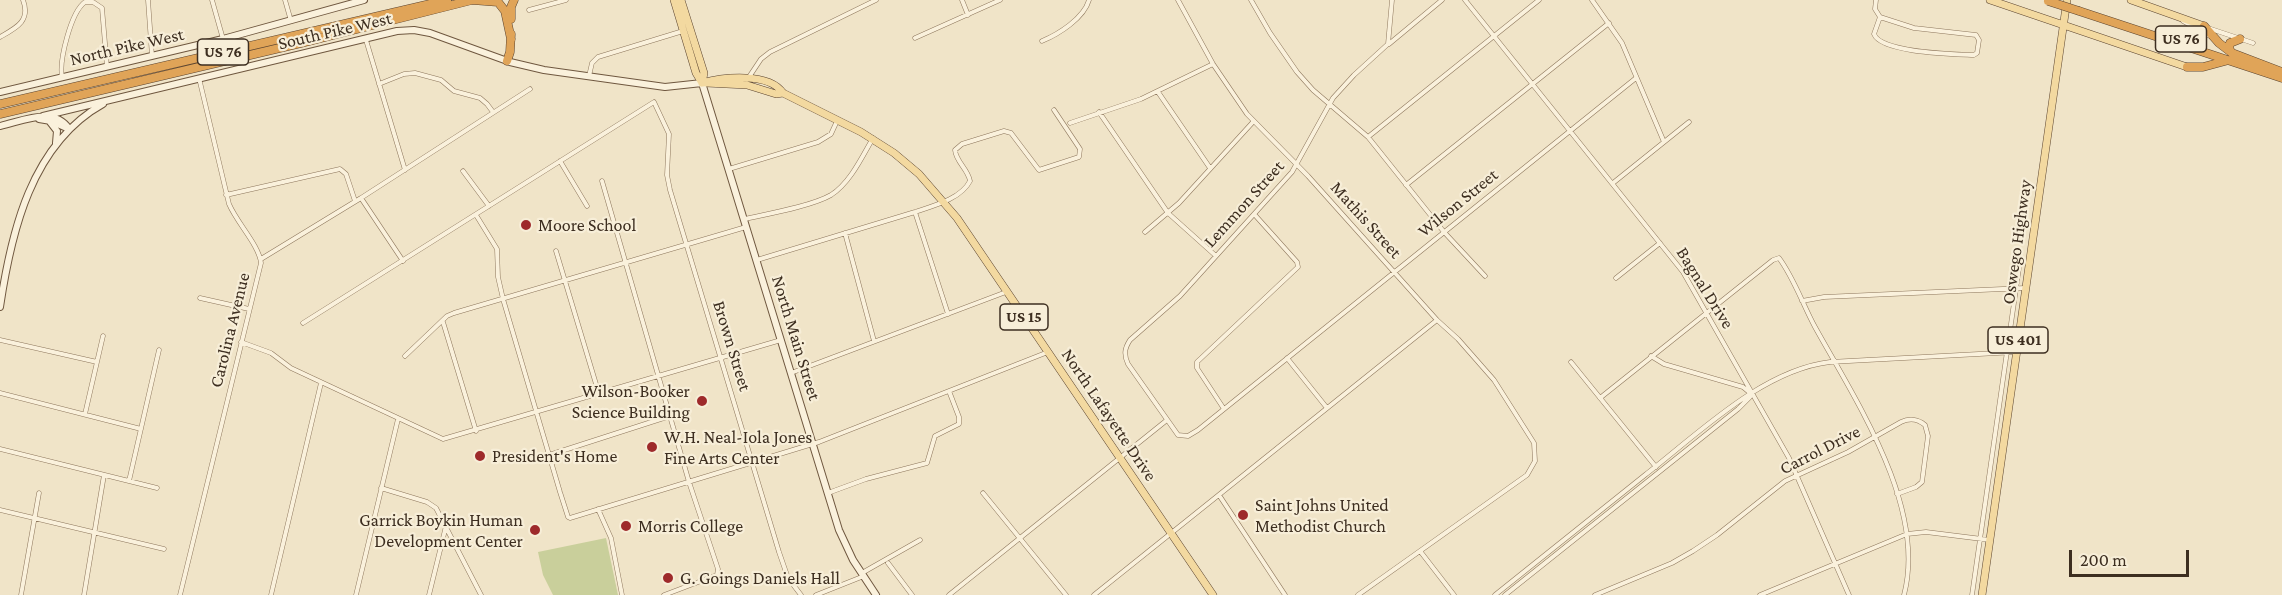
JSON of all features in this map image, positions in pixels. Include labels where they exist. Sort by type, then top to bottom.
[{"type":"highway","name":"US 76","points":[[0,104],[447,0]]},
{"type":"highway","name":"US 76","points":[[0,114],[336,35],[472,0]]},
{"type":"highway","points":[[472,0],[498,2],[505,11],[511,39]]},
{"type":"highway","points":[[507,61],[511,39],[511,7],[514,0]]},
{"type":"highway","name":"US 76","points":[[2061,0],[2079,9],[2230,57],[2282,78]]},
{"type":"highway","name":"US 76","points":[[2046,1],[2079,9],[2282,72]]},
{"type":"highway","points":[[2204,26],[2230,57],[2282,72]]},
{"type":"highway","points":[[2230,57],[2230,44],[2240,39]]},
{"type":"highway","points":[[2184,67],[2203,67],[2230,57]]},
{"type":"main road","name":"North Pike West","points":[[0,92],[152,57],[363,0]]},
{"type":"main road","points":[[674,0],[696,73],[702,83]]},
{"type":"main road","points":[[681,0],[704,73],[702,83]]},
{"type":"main road","points":[[1992,0],[2184,67]]},
{"type":"main road","name":"Oswego Highway","points":[[1983,595],[2067,0]]},
{"type":"main road","points":[[2131,0],[2204,26]]},
{"type":"main road","name":"South Pike West","points":[[45,118],[115,98],[397,31],[414,30],[430,33],[507,61],[544,70],[665,87],[702,83]]},
{"type":"main road","name":"North Lafayette Drive","points":[[702,83],[720,78],[749,78],[782,90],[873,138],[909,164],[944,201],[1213,595]]},
{"type":"main road","points":[[702,83],[747,85],[776,94],[782,90]]},
{"type":"main road","name":"North Main Street","points":[[702,83],[845,545],[876,595]]},
{"type":"main road","points":[[53,148],[69,129],[94,109],[115,98]]},
{"type":"main road","points":[[0,126],[45,118],[61,120],[69,129]]},
{"type":"main road","points":[[0,308],[9,254],[20,214],[34,180],[57,139],[55,127],[45,118]]},
{"type":"street","points":[[0,37],[17,28],[24,19],[26,8],[23,0]]},
{"type":"street","points":[[148,0],[152,57]]},
{"type":"street","points":[[212,0],[223,39]]},
{"type":"street","points":[[285,0],[291,21]]},
{"type":"street","points":[[331,0],[333,9]]},
{"type":"street","points":[[529,10],[566,0]]},
{"type":"street","points":[[749,78],[761,59],[770,52],[876,0]]},
{"type":"street","points":[[962,0],[968,15]]},
{"type":"street","points":[[915,38],[1000,0]]},
{"type":"street","points":[[1042,41],[1073,21],[1085,10],[1089,0]]},
{"type":"street","name":"Mathis Street","points":[[1178,0],[1213,64],[1253,122],[1296,165],[1437,320],[1458,339],[1494,380],[1529,432],[1536,448],[1536,454],[1533,467],[1527,475],[1420,551]]},
{"type":"street","points":[[1251,0],[1297,72],[1313,90],[1368,137],[1444,232],[1485,276]]},
{"type":"street","points":[[1388,44],[1392,0]]},
{"type":"street","name":"Lemmon Street","points":[[1167,420],[1128,364],[1125,352],[1130,340],[1175,300],[1292,172],[1329,103],[1349,80],[1388,44],[1442,0]]},
{"type":"street","name":"Bagnal Drive","points":[[1465,0],[1683,272],[1797,475],[1849,595]]},
{"type":"street","points":[[1368,137],[1539,0]]},
{"type":"street","points":[[1592,0],[1622,43],[1664,142]]},
{"type":"street","points":[[1876,0],[1875,9],[1880,17],[1914,28],[1976,35],[1979,40],[1977,54],[1902,49],[1882,42],[1874,34],[1880,17]]},
{"type":"street","points":[[62,77],[61,64],[68,38],[79,8],[85,2],[93,2],[102,8],[107,67]]},
{"type":"street","points":[[2169,13],[2214,38],[2240,39]]},
{"type":"street","points":[[1406,185],[1609,23]]},
{"type":"street","points":[[2204,26],[2253,43]]},
{"type":"street","points":[[589,77],[592,63],[598,57],[683,31]]},
{"type":"street","points":[[366,40],[405,170]]},
{"type":"street","points":[[1070,123],[1158,92],[1213,64]]},
{"type":"street","points":[[379,84],[404,74],[415,73],[441,80],[454,91],[480,98],[493,112]]},
{"type":"street","name":"Carolina Avenue","points":[[180,595],[261,259],[232,212],[226,195],[199,78]]},
{"type":"street","name":"Wilson Street","points":[[1167,420],[1176,434],[1183,437],[1191,435],[1636,78]]},
{"type":"street","points":[[261,259],[361,198],[530,89]]},
{"type":"street","points":[[1158,92],[1210,168]]},
{"type":"street","name":"Brown Street","points":[[560,161],[654,102],[668,130],[667,181],[783,566],[790,581],[801,595]]},
{"type":"street","points":[[757,260],[915,212],[962,191],[970,180],[970,176],[956,156],[955,150],[962,144],[1005,131],[1011,133],[1039,170],[1079,157],[1080,148],[1054,110]]},
{"type":"street","points":[[1099,112],[1168,213],[1216,256]]},
{"type":"street","points":[[729,169],[818,142],[831,134],[837,121]]},
{"type":"street","points":[[1145,232],[1168,213],[1253,122]]},
{"type":"street","points":[[1613,183],[1689,122]]},
{"type":"street","points":[[405,356],[454,313],[687,244],[833,193],[855,169],[873,138]]},
{"type":"street","points":[[303,323],[560,161],[587,206]]},
{"type":"street","points":[[226,195],[338,169],[345,172],[355,201]]},
{"type":"street","points":[[463,171],[489,206]]},
{"type":"street","points":[[602,181],[689,482],[718,573],[664,595]]},
{"type":"street","points":[[361,198],[403,261]]},
{"type":"street","points":[[915,212],[948,314]]},
{"type":"street","points":[[1224,409],[1197,368],[1198,360],[1298,267],[1297,262],[1254,214]]},
{"type":"street","points":[[476,215],[497,249],[498,277],[503,299],[570,518],[812,444],[1048,352]]},
{"type":"street","points":[[845,233],[874,341]]},
{"type":"street","points":[[1616,278],[1660,243]]},
{"type":"street","points":[[556,251],[598,394]]},
{"type":"street","points":[[1600,398],[1777,258],[1780,259],[1860,408],[1897,494],[1907,534],[1908,567],[1904,595]]},
{"type":"street","name":"Oswego Highway","points":[[1972,595],[2020,261]]},
{"type":"street","points":[[1802,301],[1824,297],[2026,288]]},
{"type":"street","points":[[791,373],[1006,291]]},
{"type":"street","points":[[200,298],[249,309]]},
{"type":"street","points":[[1094,595],[1437,320]]},
{"type":"street","points":[[443,322],[476,431]]},
{"type":"street","points":[[85,414],[103,336]]},
{"type":"street","points":[[0,340],[97,362]]},
{"type":"street","points":[[241,342],[271,353],[286,366],[443,439],[781,340]]},
{"type":"street","points":[[129,481],[159,350]]},
{"type":"street","points":[[1495,595],[1735,403],[1792,370],[1834,361],[2017,352]]},
{"type":"street","points":[[1651,356],[1664,364],[1743,387],[1752,394]]},
{"type":"street","points":[[1287,358],[1327,408]]},
{"type":"street","points":[[1571,362],[1656,467]]},
{"type":"street","points":[[271,595],[321,383]]},
{"type":"street","points":[[828,494],[866,479],[927,463],[935,436],[959,424],[949,391]]},
{"type":"street","points":[[0,393],[141,429]]},
{"type":"street","points":[[1505,595],[1738,409],[1752,394]]},
{"type":"street","points":[[549,455],[670,416]]},
{"type":"street","points":[[356,595],[398,419]]},
{"type":"street","points":[[949,595],[1167,420]]},
{"type":"street","name":"Carrol Drive","points":[[1595,595],[1672,563],[1693,551],[1785,481],[1848,452],[1907,420],[1920,421],[1927,429],[1922,482],[1916,488],[1897,494]]},
{"type":"street","points":[[0,449],[157,488]]},
{"type":"street","points":[[84,595],[104,475]]},
{"type":"street","points":[[381,488],[430,503],[439,511],[482,595]]},
{"type":"street","points":[[21,595],[39,493]]},
{"type":"street","points":[[983,493],[1066,595]]},
{"type":"street","points":[[1219,495],[1285,595]]},
{"type":"street","points":[[598,509],[610,538],[622,595]]},
{"type":"street","points":[[0,510],[164,549]]},
{"type":"street","points":[[429,595],[446,525]]},
{"type":"street","points":[[1760,595],[1907,534],[1926,532],[1990,540]]},
{"type":"street","points":[[816,595],[863,575],[920,540]]},
{"type":"street","points":[[1358,595],[1420,551],[1454,595]]},
{"type":"street","points":[[888,563],[912,595]]},
{"type":"green space","points":[[606,538],[618,595],[553,595],[543,575],[538,552]]},
{"type":"place","name":"Moore School","points":[[526,225]]},
{"type":"place","name":"Wilson-Booker Science Building","points":[[702,401]]},
{"type":"place","name":"W.H. Neal-Iola Jones Fine Arts Center","points":[[652,447]]},
{"type":"place","name":"President's Home","points":[[480,456]]},
{"type":"place","name":"Saint Johns United Methodist Church","points":[[1243,515]]},
{"type":"place","name":"Morris College","points":[[626,526]]},
{"type":"place","name":"Garrick Boykin Human Development Center","points":[[535,530]]},
{"type":"place","name":"G. Goings Daniels Hall","points":[[668,578]]}]
